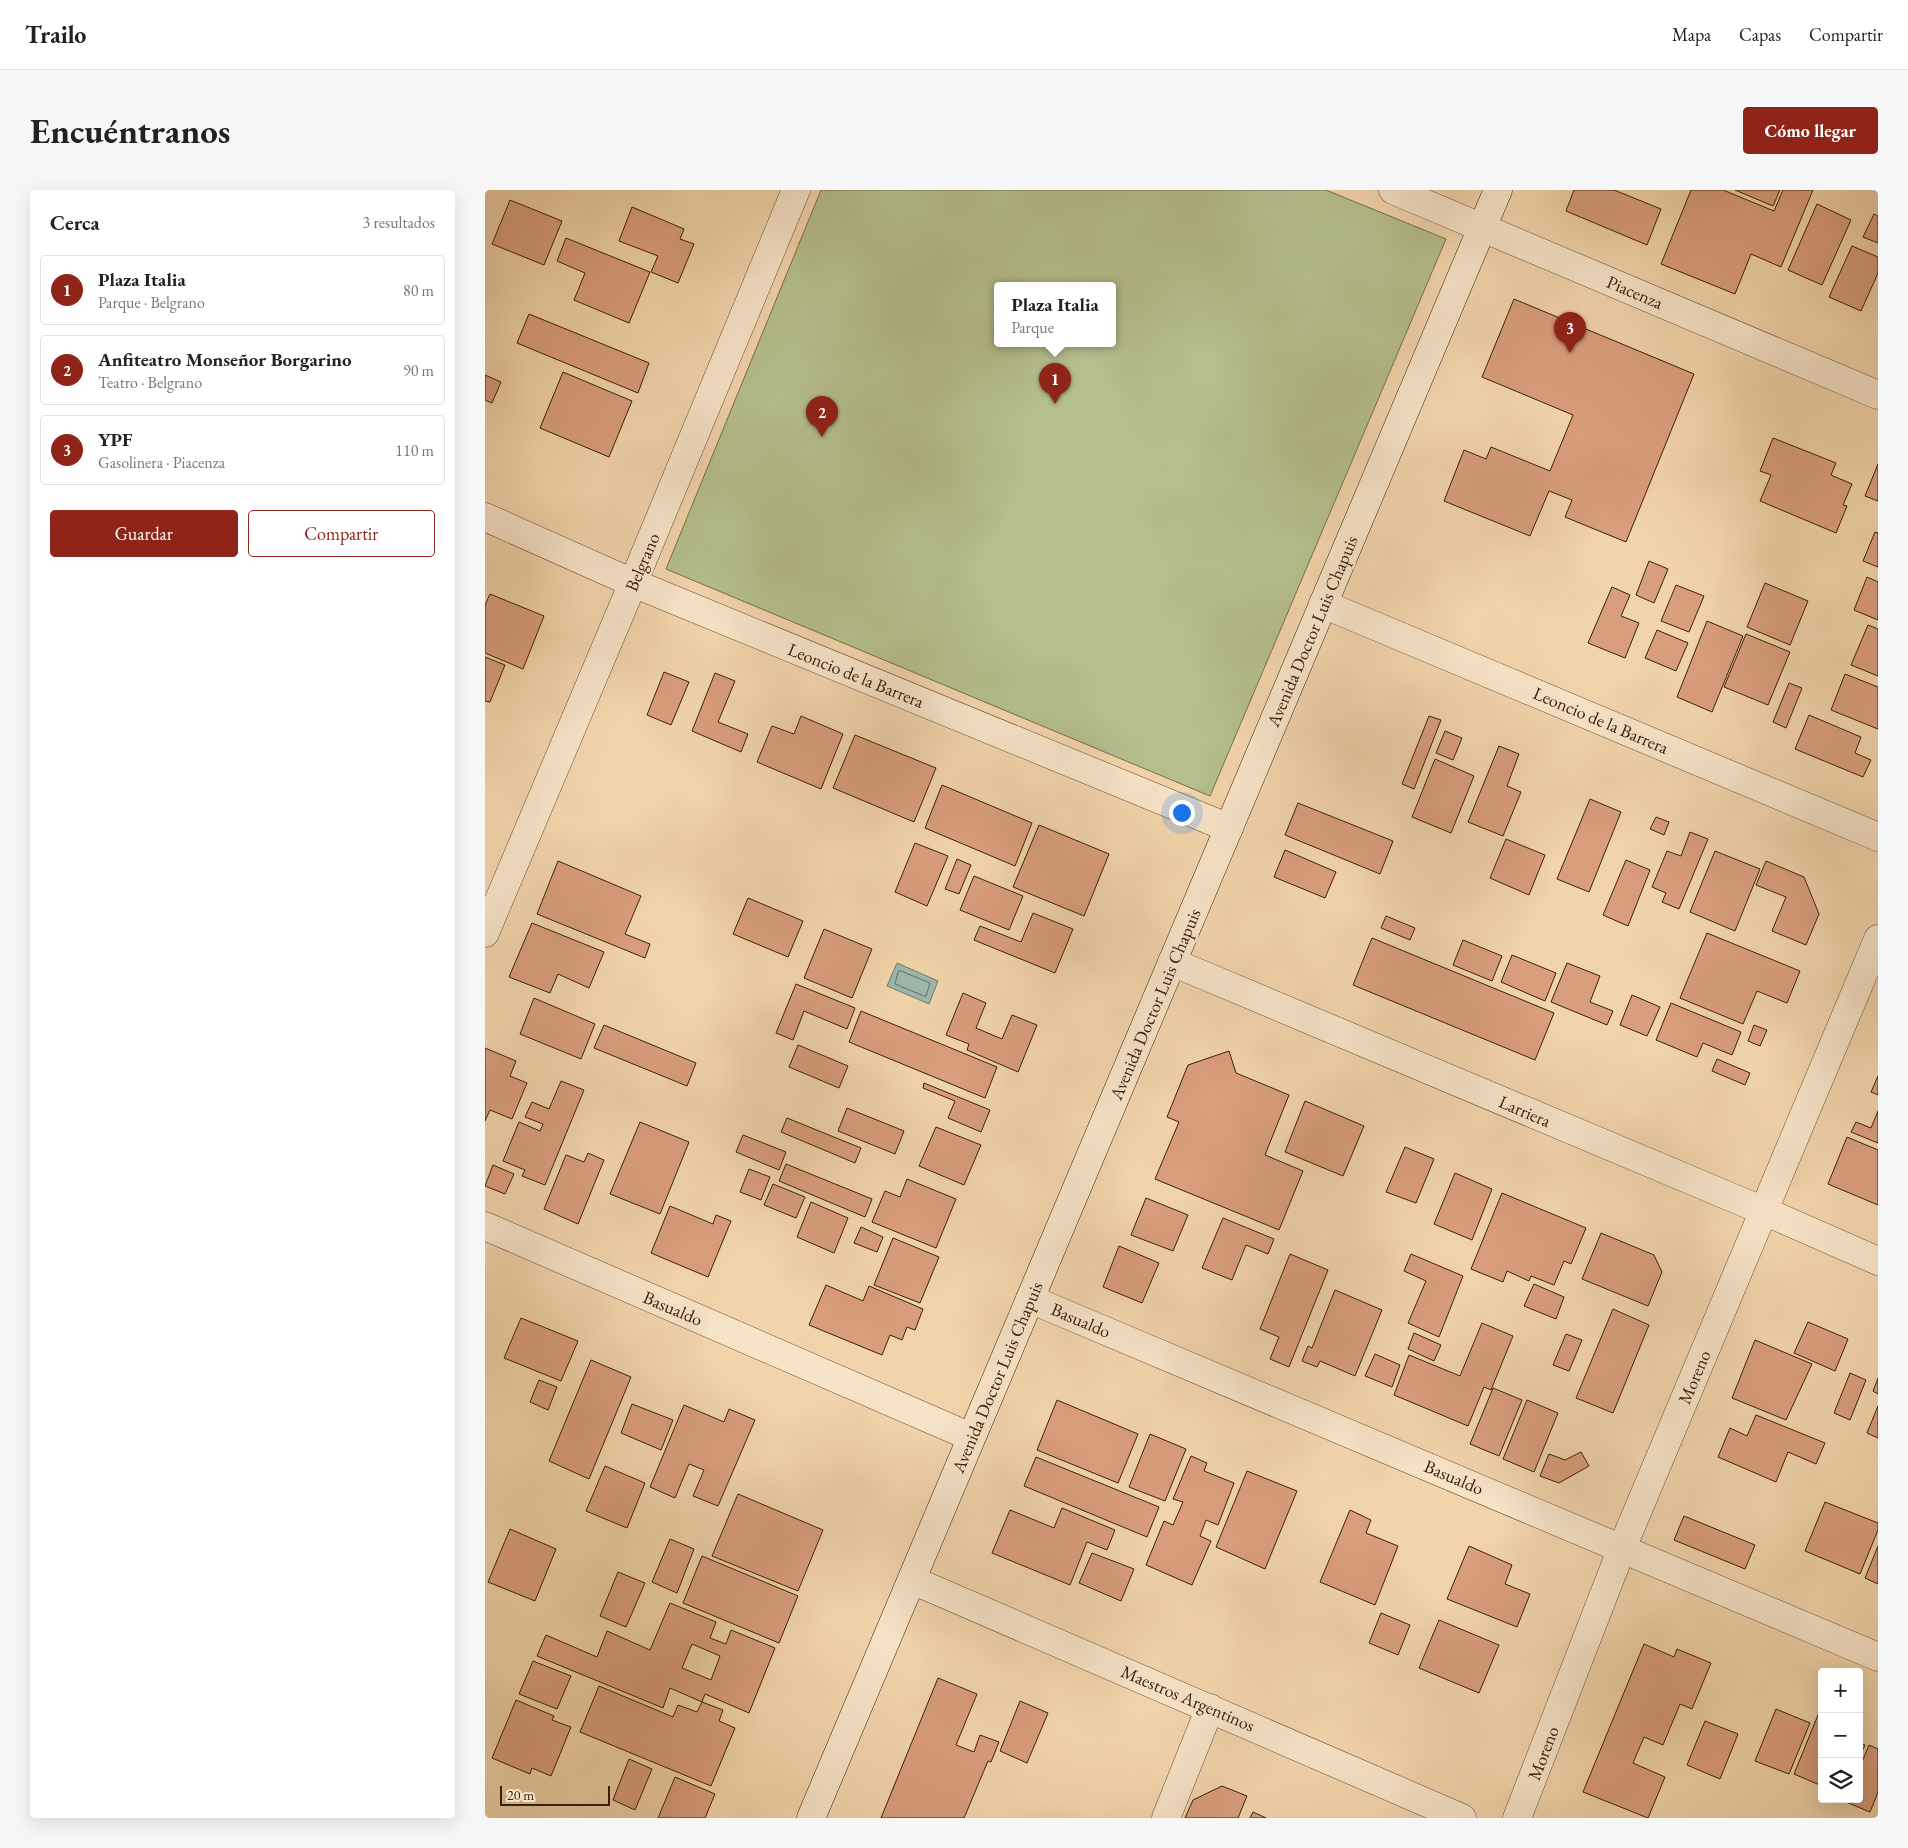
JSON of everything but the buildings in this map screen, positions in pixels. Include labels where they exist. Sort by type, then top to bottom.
[{"type":"street","name":"Belgrano","points":[[485,933],[796,190]]},
{"type":"street","name":"Piacenza","points":[[1393,190],[1878,394]]},
{"type":"street","name":"Avenida Doctor Luis Chapuis","points":[[811,1818],[1498,190]]},
{"type":"street","name":"Leoncio de la Barrera","points":[[485,517],[633,583],[1229,828]]},
{"type":"street","name":"Leoncio de la Barrera","points":[[1323,604],[1878,837]]},
{"type":"street","name":"Moreno","points":[[1517,1818],[1622,1548],[1878,939]]},
{"type":"street","name":"Larriera","points":[[1172,962],[1764,1211],[1878,1261]]},
{"type":"street","name":"Basualdo","points":[[485,1226],[971,1437]]},
{"type":"street","name":"Basualdo","points":[[1030,1299],[1878,1657]]},
{"type":"street","name":"Maestros Argentinos","points":[[912,1580],[1462,1818]]},
{"type":"street","points":[[1166,1818],[1210,1708]]},
{"type":"green space","points":[[821,190],[1326,190],[1446,239],[1210,796],[666,569]]},
{"type":"water","points":[[897,963],[938,981],[929,1004],[887,986]]},
{"type":"place","name":"YPF","points":[[1570,353]]},
{"type":"place","name":"Plaza Italia","points":[[1055,404]]},
{"type":"place","name":"Anfiteatro Monseñor Borgarino","points":[[822,437]]}]
